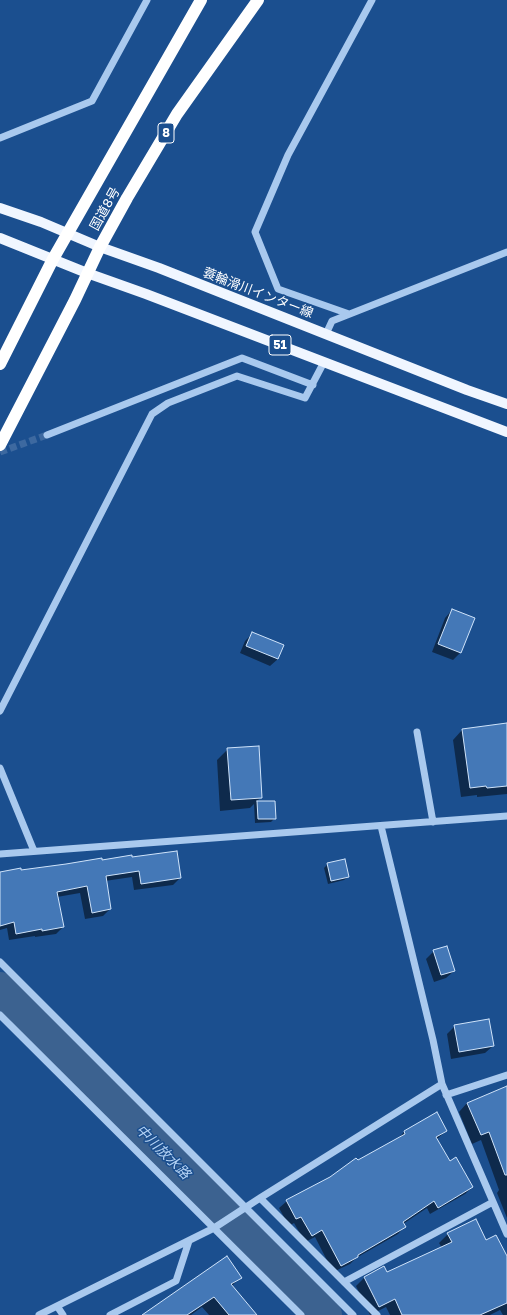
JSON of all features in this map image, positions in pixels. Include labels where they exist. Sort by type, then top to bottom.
[{"type":"highway","name":"国道8号","points":[[0,364],[53,259],[201,0]]},
{"type":"highway","name":"国道8号","points":[[0,445],[75,300],[100,247],[127,198],[177,114],[258,0]]},
{"type":"main road","name":"蓑輪滑川インター線","points":[[0,208],[159,268],[467,390],[507,404]]},
{"type":"main road","name":"51","points":[[0,238],[87,273],[146,294],[507,432]]},
{"type":"street","points":[[0,138],[92,101],[147,0]]},
{"type":"street","points":[[349,314],[278,289],[255,232],[288,155],[372,0]]},
{"type":"street","points":[[326,334],[332,321],[507,252]]},
{"type":"street","points":[[47,435],[242,358],[313,384]]},
{"type":"street","points":[[0,711],[152,414],[168,403],[237,376],[305,398],[324,362]]},
{"type":"street","points":[[417,732],[433,822]]},
{"type":"street","points":[[0,768],[34,851]]},
{"type":"street","points":[[0,854],[507,816]]},
{"type":"street","points":[[381,826],[433,1040],[442,1084],[507,1234]]},
{"type":"street","points":[[0,962],[244,1208],[353,1315]]},
{"type":"street","points":[[0,1015],[216,1226],[301,1315]]},
{"type":"street","points":[[446,1095],[507,1075]]},
{"type":"street","points":[[39,1315],[189,1241],[216,1226],[442,1084]]},
{"type":"street","points":[[260,1198],[377,1315]]},
{"type":"street","points":[[344,1282],[493,1202]]},
{"type":"street","points":[[110,1315],[176,1281],[189,1241]]},
{"type":"street","points":[[57,1306],[63,1315]]},
{"type":"building","points":[[452,609],[475,618],[461,653],[438,644]]},
{"type":"building","points":[[252,632],[284,645],[278,659],[246,646]]},
{"type":"building","points":[[507,723],[507,786],[470,788],[462,729]]},
{"type":"building","points":[[259,746],[262,798],[231,800],[227,748]]},
{"type":"building","points":[[257,801],[275,801],[276,819],[258,819]]},
{"type":"building","points":[[177,851],[181,878],[141,884],[139,871],[106,876],[111,909],[92,913],[87,886],[57,892],[64,927],[16,934],[14,922],[0,926],[0,872],[102,858],[102,860],[132,855],[132,857]]},
{"type":"building","points":[[345,859],[349,877],[331,881],[327,863]]},
{"type":"building","points":[[447,946],[455,971],[441,975],[433,950]]},
{"type":"building","points":[[489,1019],[494,1046],[459,1052],[454,1025]]},
{"type":"building","points":[[507,1086],[507,1175],[505,1175],[489,1132],[481,1135],[467,1103]]},
{"type":"building","points":[[437,1112],[447,1131],[436,1137],[450,1161],[456,1157],[473,1187],[438,1208],[434,1201],[403,1222],[406,1227],[341,1266],[322,1230],[312,1236],[301,1217],[296,1219],[286,1200],[330,1177],[356,1158],[358,1160],[405,1134],[404,1131]]},
{"type":"building","points":[[476,1219],[486,1240],[496,1235],[507,1256],[507,1303],[480,1315],[402,1315],[395,1299],[379,1307],[364,1277],[384,1266],[387,1272],[452,1242],[447,1233]]},
{"type":"building","points":[[227,1256],[242,1278],[231,1284],[257,1315],[229,1315],[214,1297],[187,1315],[142,1315]]},
{"type":"waterway","name":"中川放水路","points":[[0,988],[326,1315]]},
{"type":"tunnel","points":[[0,452],[47,435]]}]
